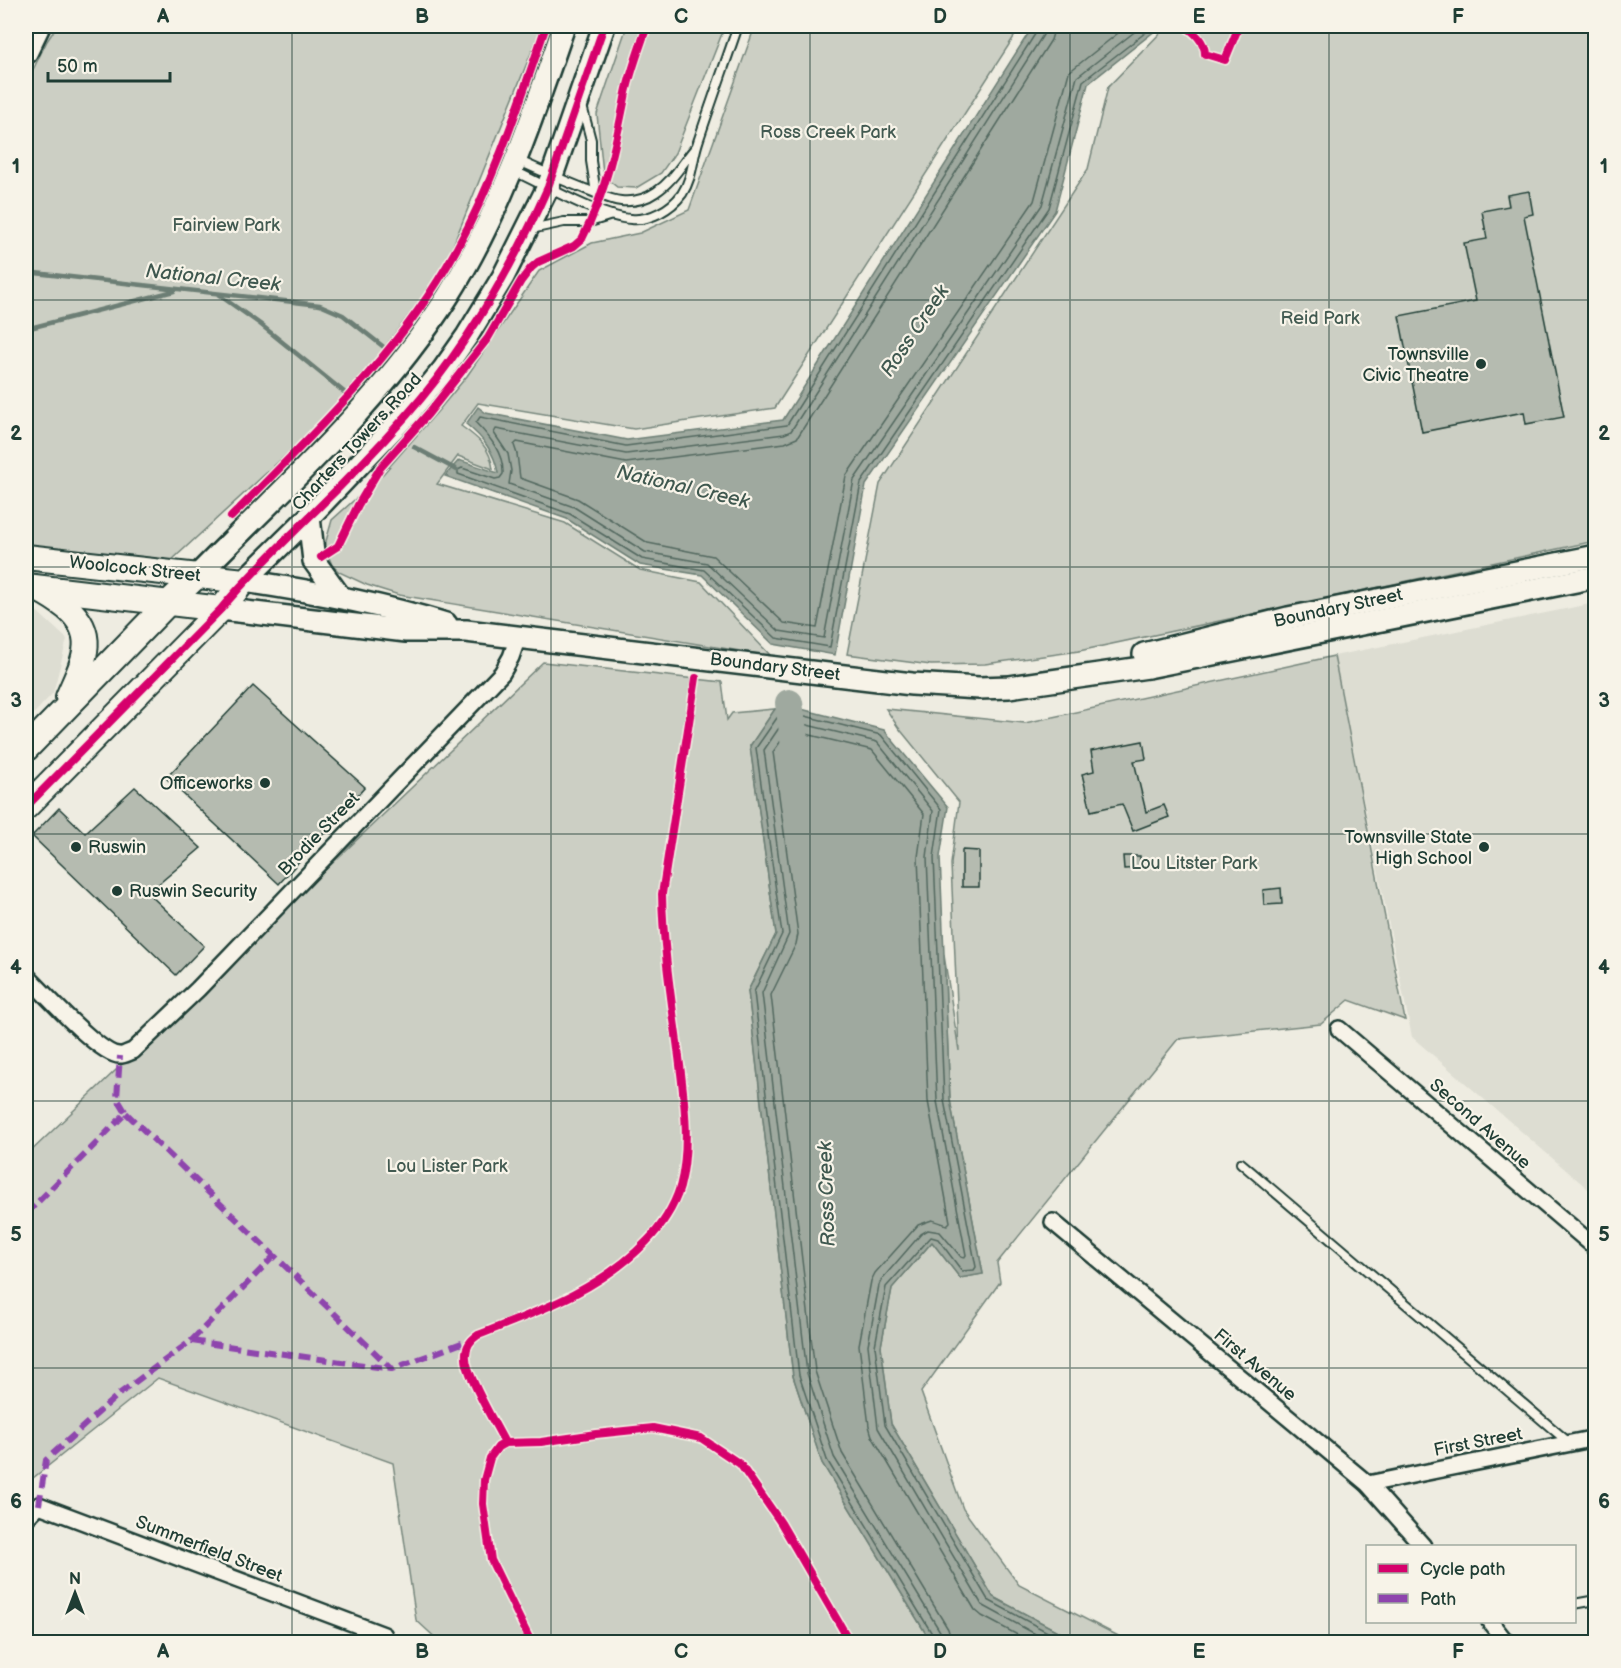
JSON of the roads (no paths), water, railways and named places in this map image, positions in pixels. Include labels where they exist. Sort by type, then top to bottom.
[{"type":"main road","name":"Charters Towers Road","points":[[26,748],[359,411],[410,349],[448,296],[498,206],[564,26]]},
{"type":"main road","name":"Charters Towers Road","points":[[26,807],[221,609],[244,581],[309,517],[407,414],[444,370],[503,277],[550,182],[604,26]]},
{"type":"main road","points":[[309,517],[314,561],[339,597]]},
{"type":"main road","name":"Boundary Street","points":[[1085,676],[1145,654],[1288,618],[1596,556]]},
{"type":"main road","name":"Woolcock Street","points":[[26,557],[244,581]]},
{"type":"main road","name":"Boundary Street","points":[[221,609],[405,631],[466,631],[912,684],[1009,687],[1148,667],[1596,577]]},
{"type":"main road","name":"Boundary Street","points":[[244,581],[339,597],[405,612],[466,631]]},
{"type":"main road","name":"Woolcock Street","points":[[27,586],[221,609]]},
{"type":"main road","points":[[27,586],[61,603],[78,618],[86,632],[85,654],[64,708]]},
{"type":"street","name":"Brodie Street","points":[[26,975],[109,1053],[120,1056],[133,1051],[198,989],[502,673],[518,637]]},
{"type":"street","name":"Second Avenue","points":[[1339,1029],[1596,1248]]},
{"type":"street","name":"First Avenue","points":[[1053,1222],[1368,1484],[1422,1545]]},
{"type":"street","name":"First Street","points":[[1368,1484],[1596,1438]]},
{"type":"street","name":"Summerfield Street","points":[[26,1518],[39,1505],[384,1635]]},
{"type":"street","points":[[1491,1623],[1506,1642]]},
{"type":"lane","points":[[514,165],[612,215],[631,219],[646,218],[659,213],[673,204],[681,195],[693,172],[697,146],[738,26]]},
{"type":"lane","points":[[580,95],[591,140],[591,161],[596,193]]},
{"type":"lane","points":[[514,165],[550,182],[620,201],[634,201],[650,196],[674,176],[697,146]]},
{"type":"lane","points":[[527,230],[564,222],[590,222],[612,215]]},
{"type":"lane","points":[[1241,1162],[1569,1443]]},
{"type":"lane","points":[[1576,1604],[1596,1600]]},
{"type":"water","points":[[1033,26],[1161,26],[1088,84],[1055,211],[866,485],[835,655],[773,644],[702,575],[640,565],[567,519],[445,476],[459,460],[498,473],[487,445],[466,424],[478,407],[486,413],[627,440],[783,420]]},
{"type":"water","points":[[775,709],[801,709],[884,730],[948,807],[940,857],[950,1100],[983,1274],[960,1278],[932,1242],[892,1288],[881,1346],[891,1424],[993,1597],[1078,1642],[931,1642],[822,1463],[793,1376],[748,991],[776,934],[750,746]]},
{"type":"waterway","name":"National Creek","points":[[26,272],[320,305],[343,315],[385,348]]},
{"type":"waterway","points":[[26,329],[174,291]]},
{"type":"waterway","points":[[219,295],[260,324],[344,392]]},
{"type":"waterway","points":[[414,447],[457,470]]},
{"type":"waterway","name":"Ross Creek","points":[[789,703],[795,746]]},
{"type":"place","name":"Townsville Civic Theatre","points":[[1481,364]]},
{"type":"place","name":"Officeworks","points":[[265,783]]},
{"type":"place","name":"Ruswin","points":[[76,847]]},
{"type":"place","name":"Townsville State High School","points":[[1484,847]]},
{"type":"place","name":"Ruswin Security","points":[[117,891]]},
{"type":"park label","name":"Ross Creek Park","points":[[828,132]]},
{"type":"park label","name":"Fairview Park","points":[[226,225]]},
{"type":"park label","name":"Reid Park","points":[[1320,318]]},
{"type":"park label","name":"Lou Litster Park","points":[[1194,863]]},
{"type":"park label","name":"Lou Lister Park","points":[[447,1166]]}]
